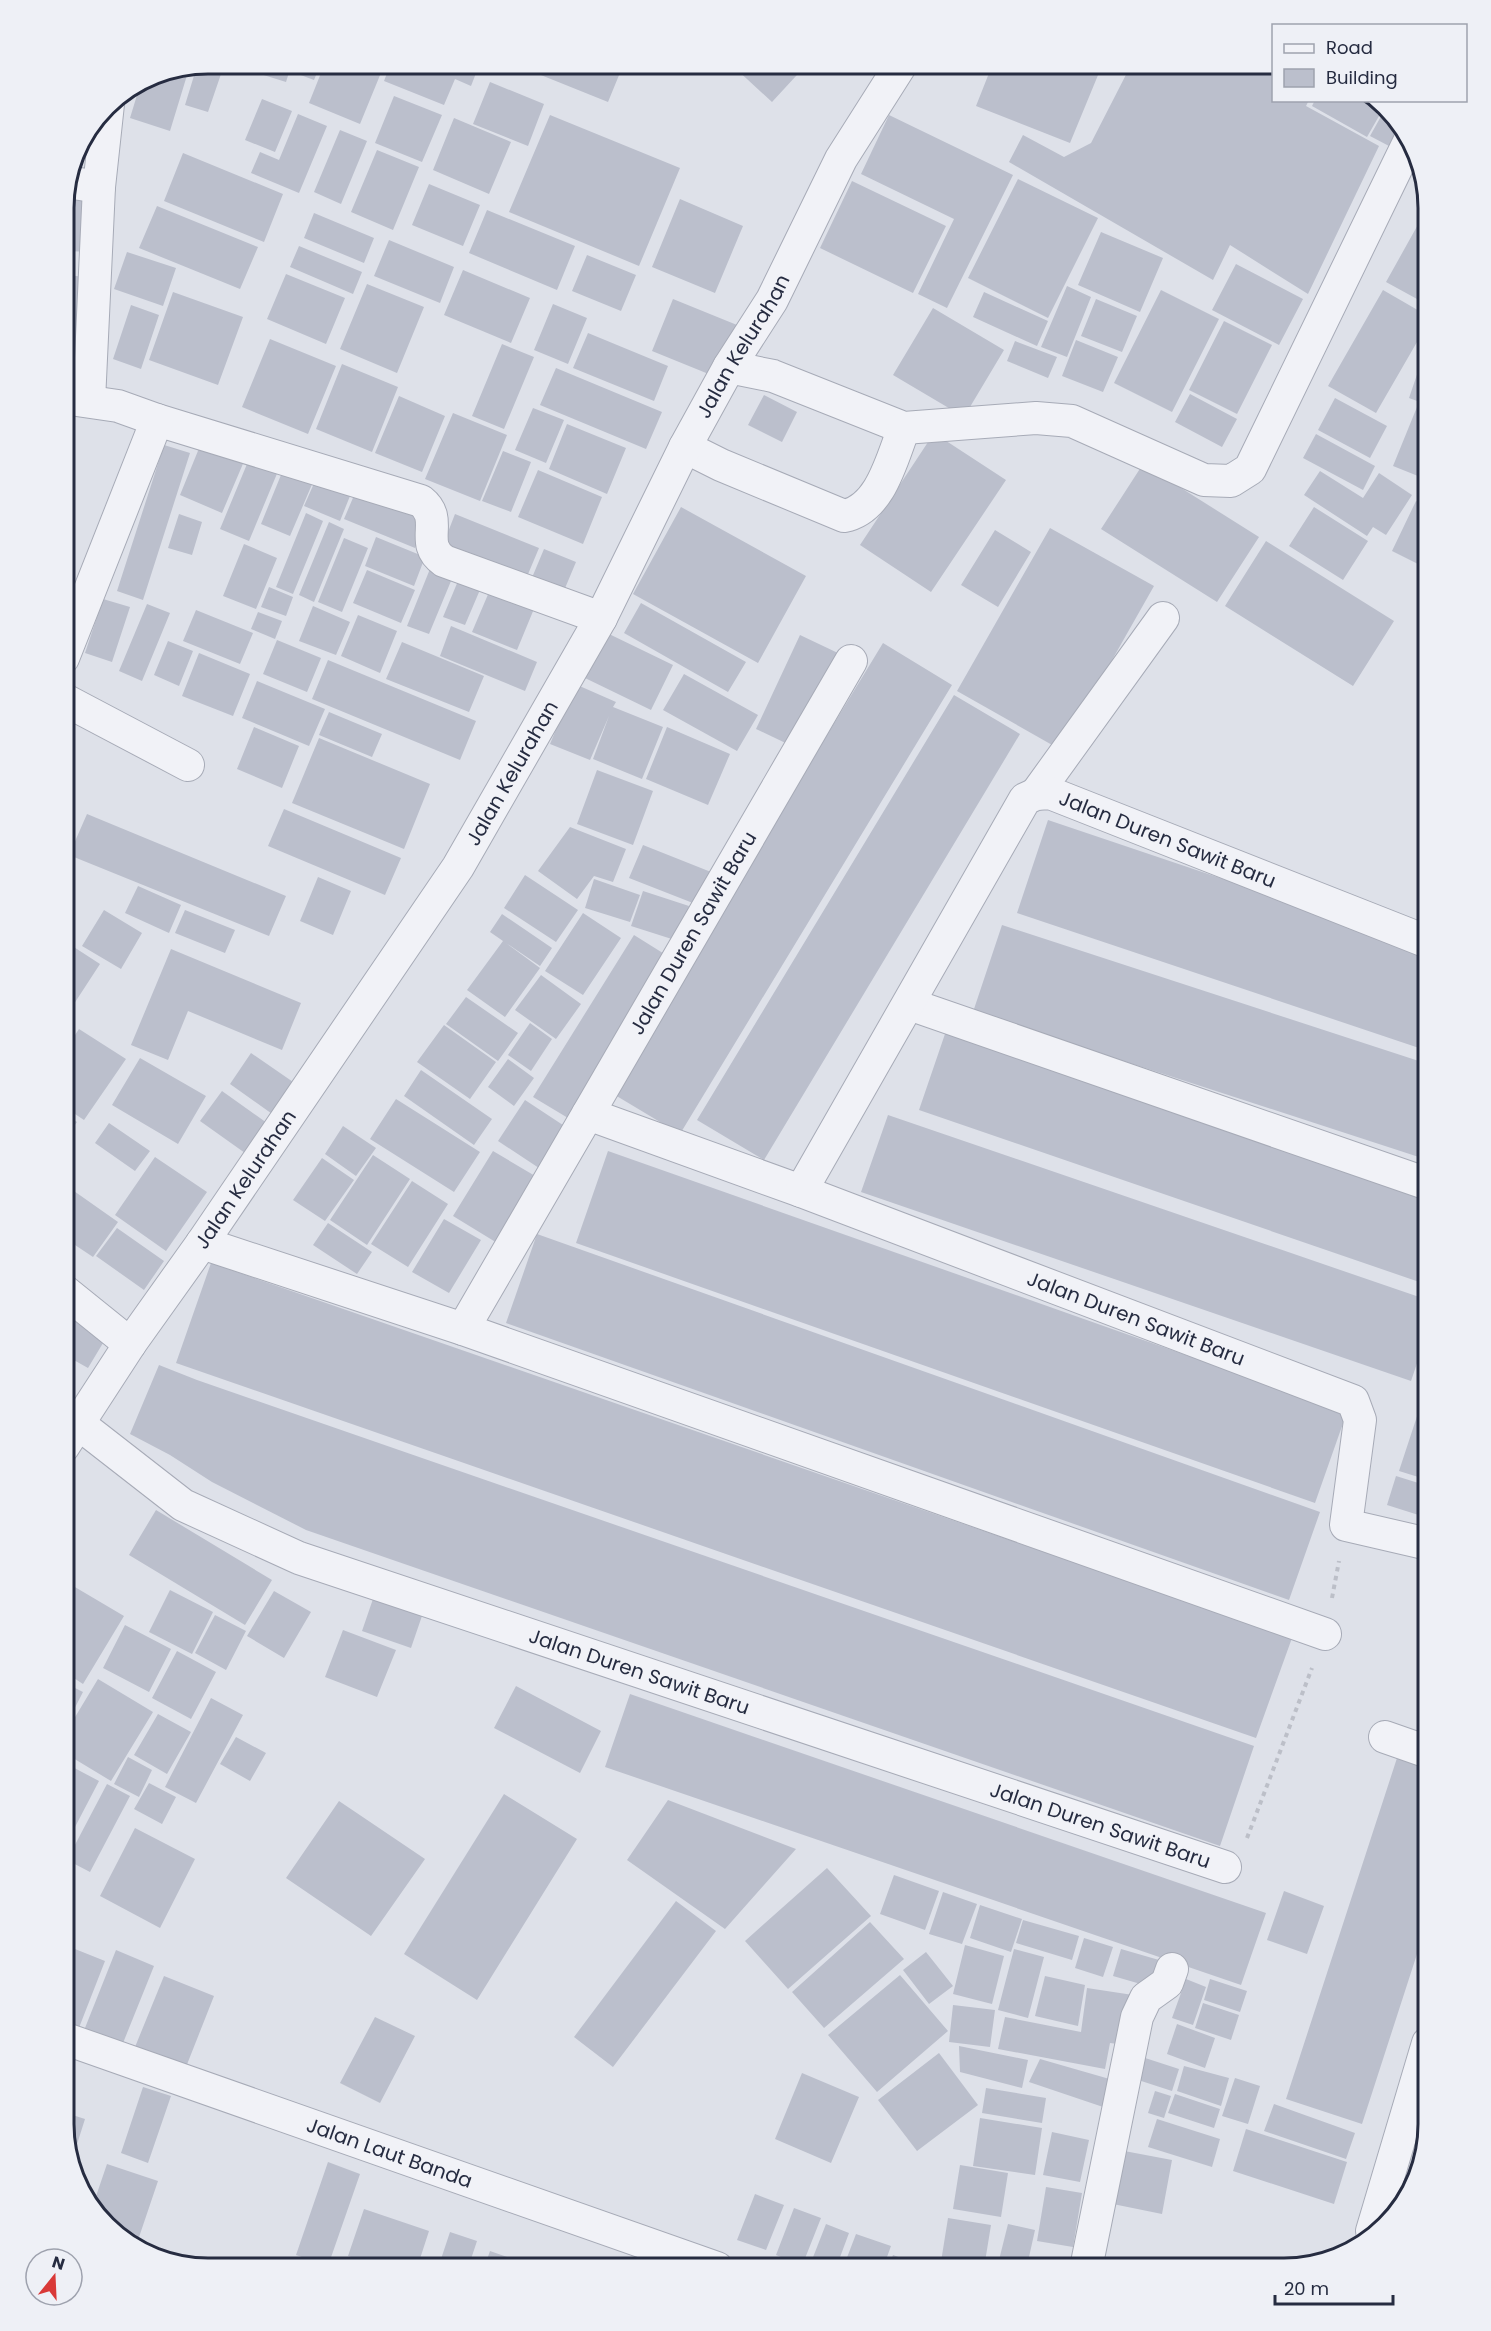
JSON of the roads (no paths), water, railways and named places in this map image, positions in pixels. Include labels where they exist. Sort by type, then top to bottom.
[{"type":"street","name":"Jalan Kelurahan","points":[[74,1430],[130,1344],[202,1243],[458,867],[602,618],[685,447],[729,367],[772,300],[842,159],[895,74]]},
{"type":"street","points":[[106,120],[76,400],[118,406],[421,501],[430,508],[432,515],[431,546],[436,555],[444,561],[602,618]]},
{"type":"street","points":[[729,367],[773,376],[904,428],[1036,418],[1072,421],[1204,480],[1231,481],[1250,469],[1408,159]]},
{"type":"street","points":[[76,183],[99,187]]},
{"type":"street","points":[[74,630],[157,420]]},
{"type":"street","points":[[685,447],[721,465],[844,516],[855,514],[878,490],[904,428]]},
{"type":"street","points":[[1036,794],[1163,618]]},
{"type":"street","name":"Jalan Duren Sawit Baru","points":[[463,1329],[851,661]]},
{"type":"street","points":[[74,705],[188,765]]},
{"type":"street","name":"Jalan Duren Sawit Baru","points":[[801,1191],[1025,800],[1036,794],[1050,793],[1418,938]]},
{"type":"street","points":[[909,1004],[1418,1181]]},
{"type":"street","name":"Jalan Duren Sawit Baru","points":[[588,1114],[801,1191],[1353,1401],[1360,1420],[1346,1526],[1418,1542]]},
{"type":"street","points":[[202,1243],[463,1329],[1324,1634]]},
{"type":"street","points":[[74,1299],[130,1344]]},
{"type":"street","name":"Jalan Duren Sawit Baru","points":[[74,1437],[183,1505],[300,1558],[1225,1867]]},
{"type":"street","points":[[1385,1737],[1418,1749]]},
{"type":"street","points":[[1088,2258],[1137,2017],[1146,1998],[1167,1983],[1172,1969]]},
{"type":"street","name":"Jalan Laut Banda","points":[[74,2042],[687,2257]]},
{"type":"street","points":[[1375,2221],[1418,2077]]}]
